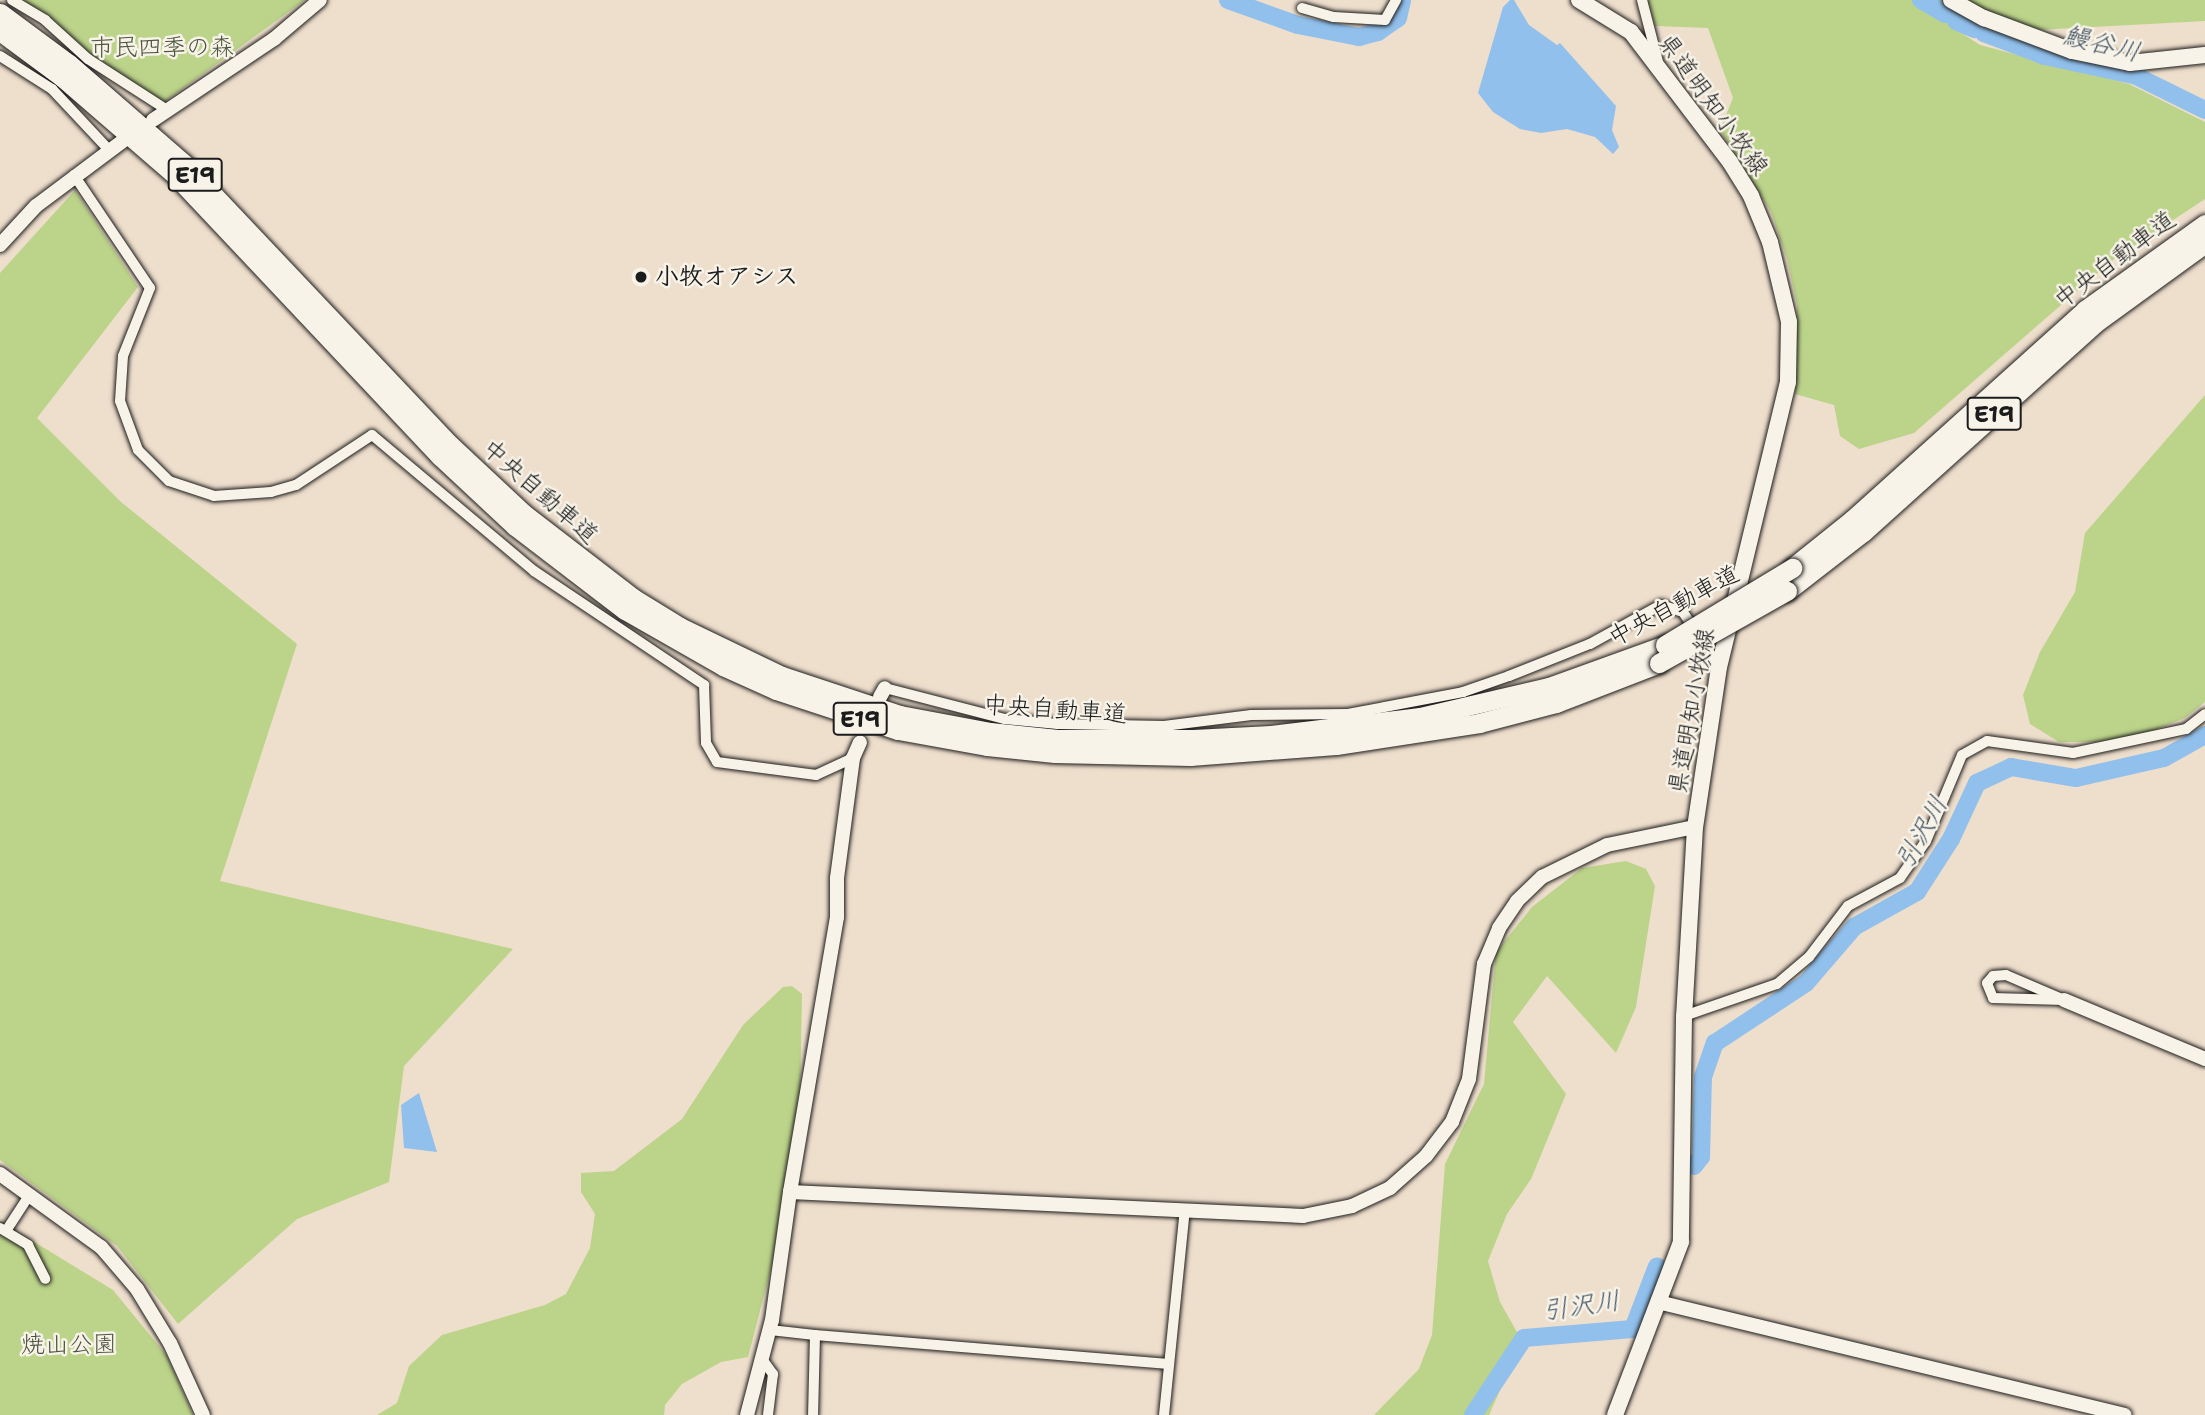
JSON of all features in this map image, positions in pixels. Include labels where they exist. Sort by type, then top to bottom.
[{"type":"highway","name":"中央自動車道","points":[[0,13],[69,64],[185,165],[450,445],[524,514],[633,598],[680,627],[782,676],[900,715],[990,732],[1058,739],[1193,739],[1293,733],[1420,717],[1549,687],[1662,654],[1792,568],[1852,520],[2085,310],[2205,224]]},
{"type":"highway","name":"中央自動車道","points":[[0,31],[62,76],[175,175],[440,456],[515,526],[625,610],[723,666],[776,690],[898,730],[988,746],[1055,753],[1190,756],[1336,745],[1479,723],[1556,703],[1662,654],[1787,591],[1872,524],[2095,323],[2205,243]]},
{"type":"main road","name":"県道明知小牧線","points":[[1579,0],[1631,32],[1658,64],[1751,196],[1770,242],[1789,322],[1788,382],[1719,667],[1695,827],[1684,1016],[1685,1209],[1681,1242],[1615,1415]]},
{"type":"main road","points":[[1951,0],[1984,18],[2072,51],[2130,63],[2205,55]]},
{"type":"street","points":[[12,0],[45,20],[88,59],[167,110]]},
{"type":"street","points":[[153,120],[274,39],[320,0]]},
{"type":"street","points":[[1302,8],[1334,17],[1385,20],[1396,0]]},
{"type":"street","points":[[1642,0],[1658,64]]},
{"type":"street","points":[[0,55],[52,89],[110,150]]},
{"type":"street","points":[[0,245],[74,175],[123,141]]},
{"type":"street","points":[[74,175],[150,288],[122,356],[120,401],[138,450],[169,481],[214,496],[271,492],[296,485],[372,435],[534,571],[704,685],[706,743],[717,762],[816,775],[853,758]]},
{"type":"street","points":[[883,693],[1005,719],[1058,724],[1164,726],[1251,715],[1348,714],[1463,692],[1509,676],[1590,644],[1661,605],[1683,612],[1719,667]]},
{"type":"street","points":[[1684,1016],[1777,984],[1809,957],[1848,906],[1900,878],[1926,841],[1962,755],[1987,741],[2073,753],[2186,729],[2205,714]]},
{"type":"street","points":[[747,1415],[769,1330],[838,917],[837,878],[853,758],[860,742]]},
{"type":"street","points":[[790,1192],[1303,1216],[1352,1206],[1390,1188],[1426,1156],[1452,1122],[1469,1079],[1484,964],[1499,928],[1517,901],[1542,877],[1607,845],[1695,827]]},
{"type":"street","points":[[2064,1000],[2000,1000],[1988,991],[1987,983],[1993,976],[2006,975],[2205,1059]]},
{"type":"street","points":[[0,1174],[102,1247],[137,1289],[170,1343],[203,1415]]},
{"type":"street","points":[[30,1194],[3,1230],[28,1245],[45,1279]]},
{"type":"street","points":[[1164,1415],[1185,1210]]},
{"type":"street","points":[[1658,1301],[2125,1415]]},
{"type":"street","points":[[769,1330],[1169,1364]]},
{"type":"street","points":[[813,1415],[816,1335]]},
{"type":"street","points":[[762,1360],[773,1374],[768,1415]]},
{"type":"green space","name":"市民四季の森","points":[[17,0],[305,0],[164,102],[92,58]]},
{"type":"green space","points":[[1647,0],[2205,0],[2205,21],[1963,34],[1980,45],[2129,84],[2205,122],[2205,199],[2114,259],[1914,433],[1859,449],[1840,436],[1834,405],[1795,394],[1797,305],[1787,259],[1771,212],[1720,130],[1733,98],[1708,28],[1655,26]]},
{"type":"green space","points":[[75,190],[138,287],[37,418],[121,502],[297,644],[220,881],[513,949],[404,1066],[389,1182],[297,1219],[178,1324],[117,1246],[0,1160],[0,273]]},
{"type":"green space","points":[[2205,395],[2205,702],[2185,718],[2151,731],[2105,742],[2059,742],[2030,724],[2023,695],[2040,652],[2075,592],[2085,533]]},
{"type":"green space","points":[[1626,861],[1646,869],[1655,886],[1636,1007],[1616,1053],[1547,976],[1513,1022],[1566,1094],[1531,1179],[1507,1214],[1488,1261],[1500,1302],[1522,1341],[1489,1415],[1374,1415],[1419,1369],[1432,1335],[1445,1164],[1484,1084],[1496,952],[1532,907],[1582,868]]},
{"type":"green space","points":[[792,986],[802,994],[800,1101],[773,1261],[748,1357],[721,1362],[682,1384],[665,1405],[664,1415],[377,1415],[397,1403],[409,1366],[442,1335],[545,1305],[566,1294],[590,1248],[595,1214],[581,1192],[581,1173],[614,1171],[682,1119],[743,1025],[783,987]]},
{"type":"green space","name":"焼山公園","points":[[0,1221],[113,1290],[167,1356],[193,1415],[0,1415]]},
{"type":"water","points":[[1510,0],[1514,0],[1529,25],[1557,45],[1560,43],[1616,106],[1612,130],[1619,147],[1613,154],[1595,137],[1567,129],[1541,133],[1520,129],[1493,112],[1478,93],[1503,7]]},
{"type":"water","points":[[419,1093],[437,1152],[404,1148],[401,1105]]},
{"type":"waterway","points":[[1228,0],[1298,25],[1359,37],[1378,32],[1398,18],[1402,0]]},
{"type":"waterway","name":"鰻谷川","points":[[1921,0],[1945,14]]},
{"type":"waterway","name":"鰻谷川","points":[[1956,21],[1974,29]]},
{"type":"waterway","name":"鰻谷川","points":[[1984,33],[2045,56],[2134,75],[2205,110]]},
{"type":"waterway","name":"引沢川","points":[[1694,1166],[1701,1157],[1703,1077],[1715,1043],[1806,983],[1854,927],[1917,892],[1951,839],[1977,783],[2011,767],[2076,778],[2164,758],[2205,735]]},
{"type":"waterway","name":"引沢川","points":[[1473,1415],[1524,1338],[1633,1329],[1657,1266]]},
{"type":"place","name":"小牧オアシス","points":[[641,277]]}]
